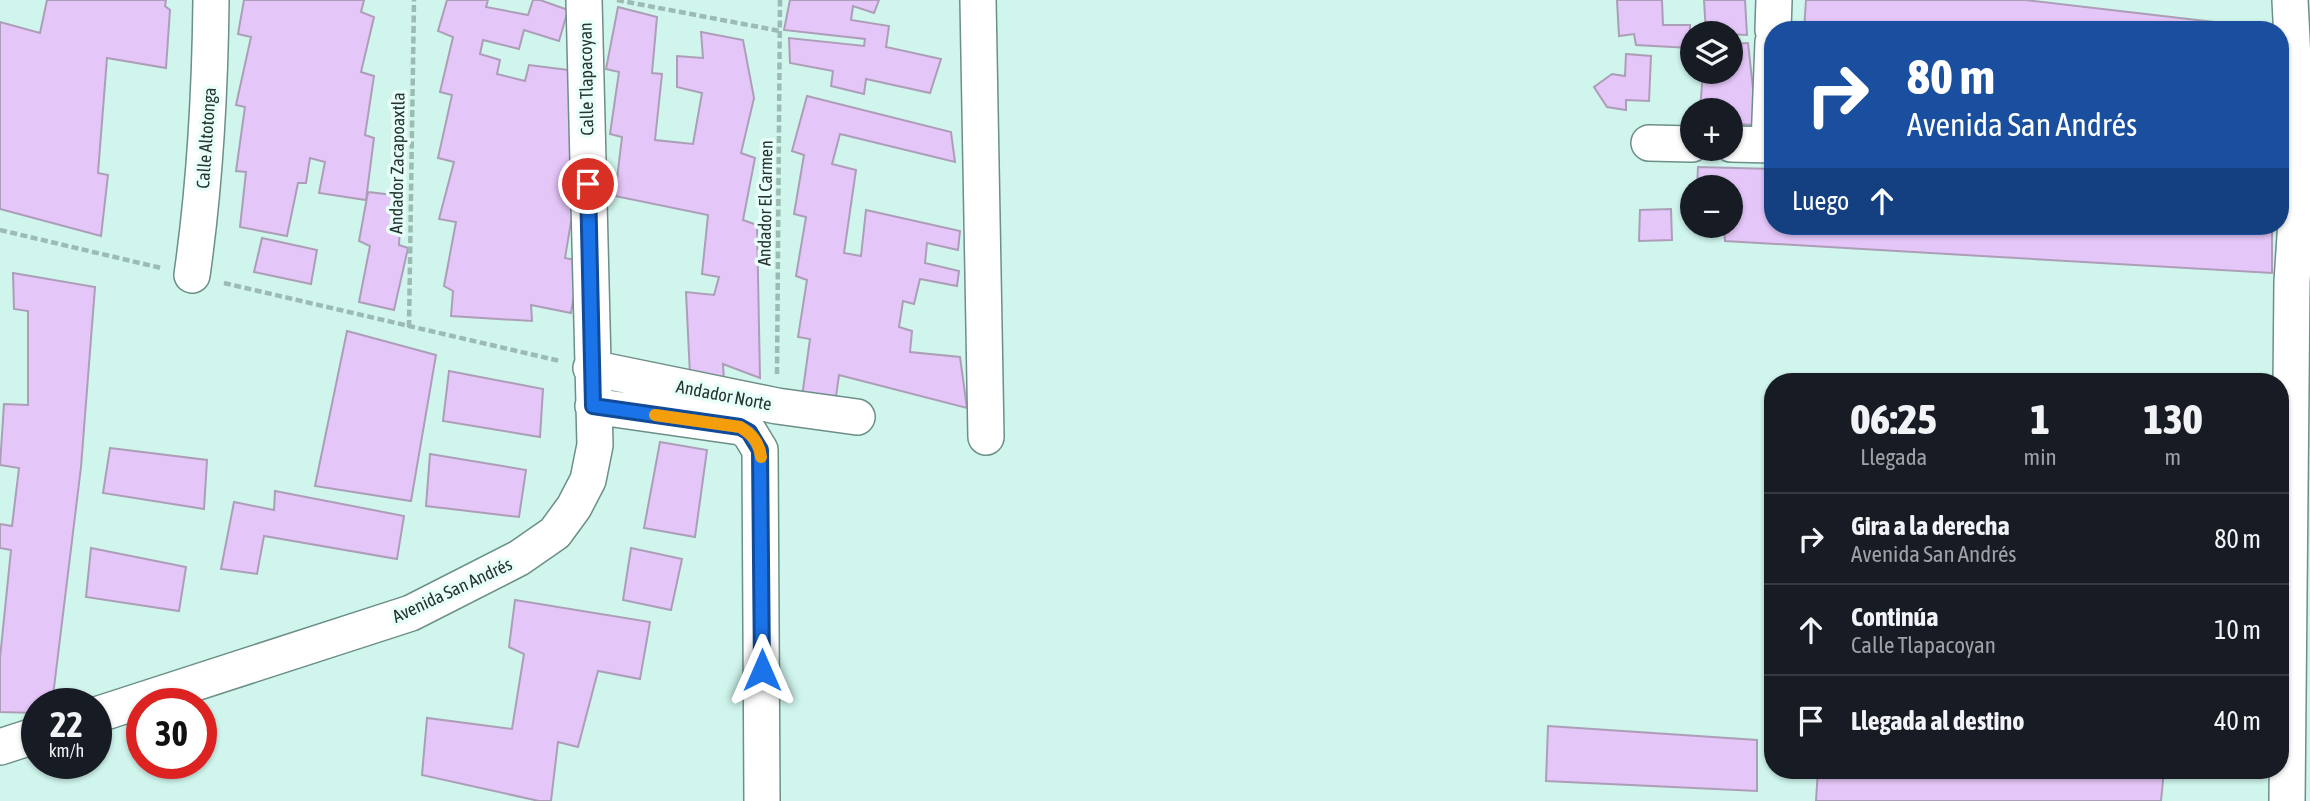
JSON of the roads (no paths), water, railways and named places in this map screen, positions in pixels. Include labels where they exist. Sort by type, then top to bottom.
[{"type":"street","name":"Calle Altotonga","points":[[192,275],[200,222],[210,78],[211,0]]},
{"type":"street","name":"Calle Tlapacoyan","points":[[584,0],[592,368]]},
{"type":"street","points":[[978,0],[986,437]]},
{"type":"street","points":[[1773,21],[1774,0]]},
{"type":"street","points":[[2289,727],[2301,283],[2290,174],[2290,0]]},
{"type":"street","points":[[1649,143],[1680,144]]},
{"type":"street","points":[[1743,144],[1764,145]]},
{"type":"street","name":"Andador Norte","points":[[592,368],[777,406],[857,417]]},
{"type":"street","name":"Avenida San Andrés","points":[[112,710],[411,613],[519,558],[555,533],[574,507],[588,480],[595,445],[592,368]]},
{"type":"street","points":[[593,406],[740,427],[749,432],[760,450],[762,801]]},
{"type":"street","points":[[0,747],[21,740]]},
{"type":"street","points":[[2287,801],[2288,779]]}]
